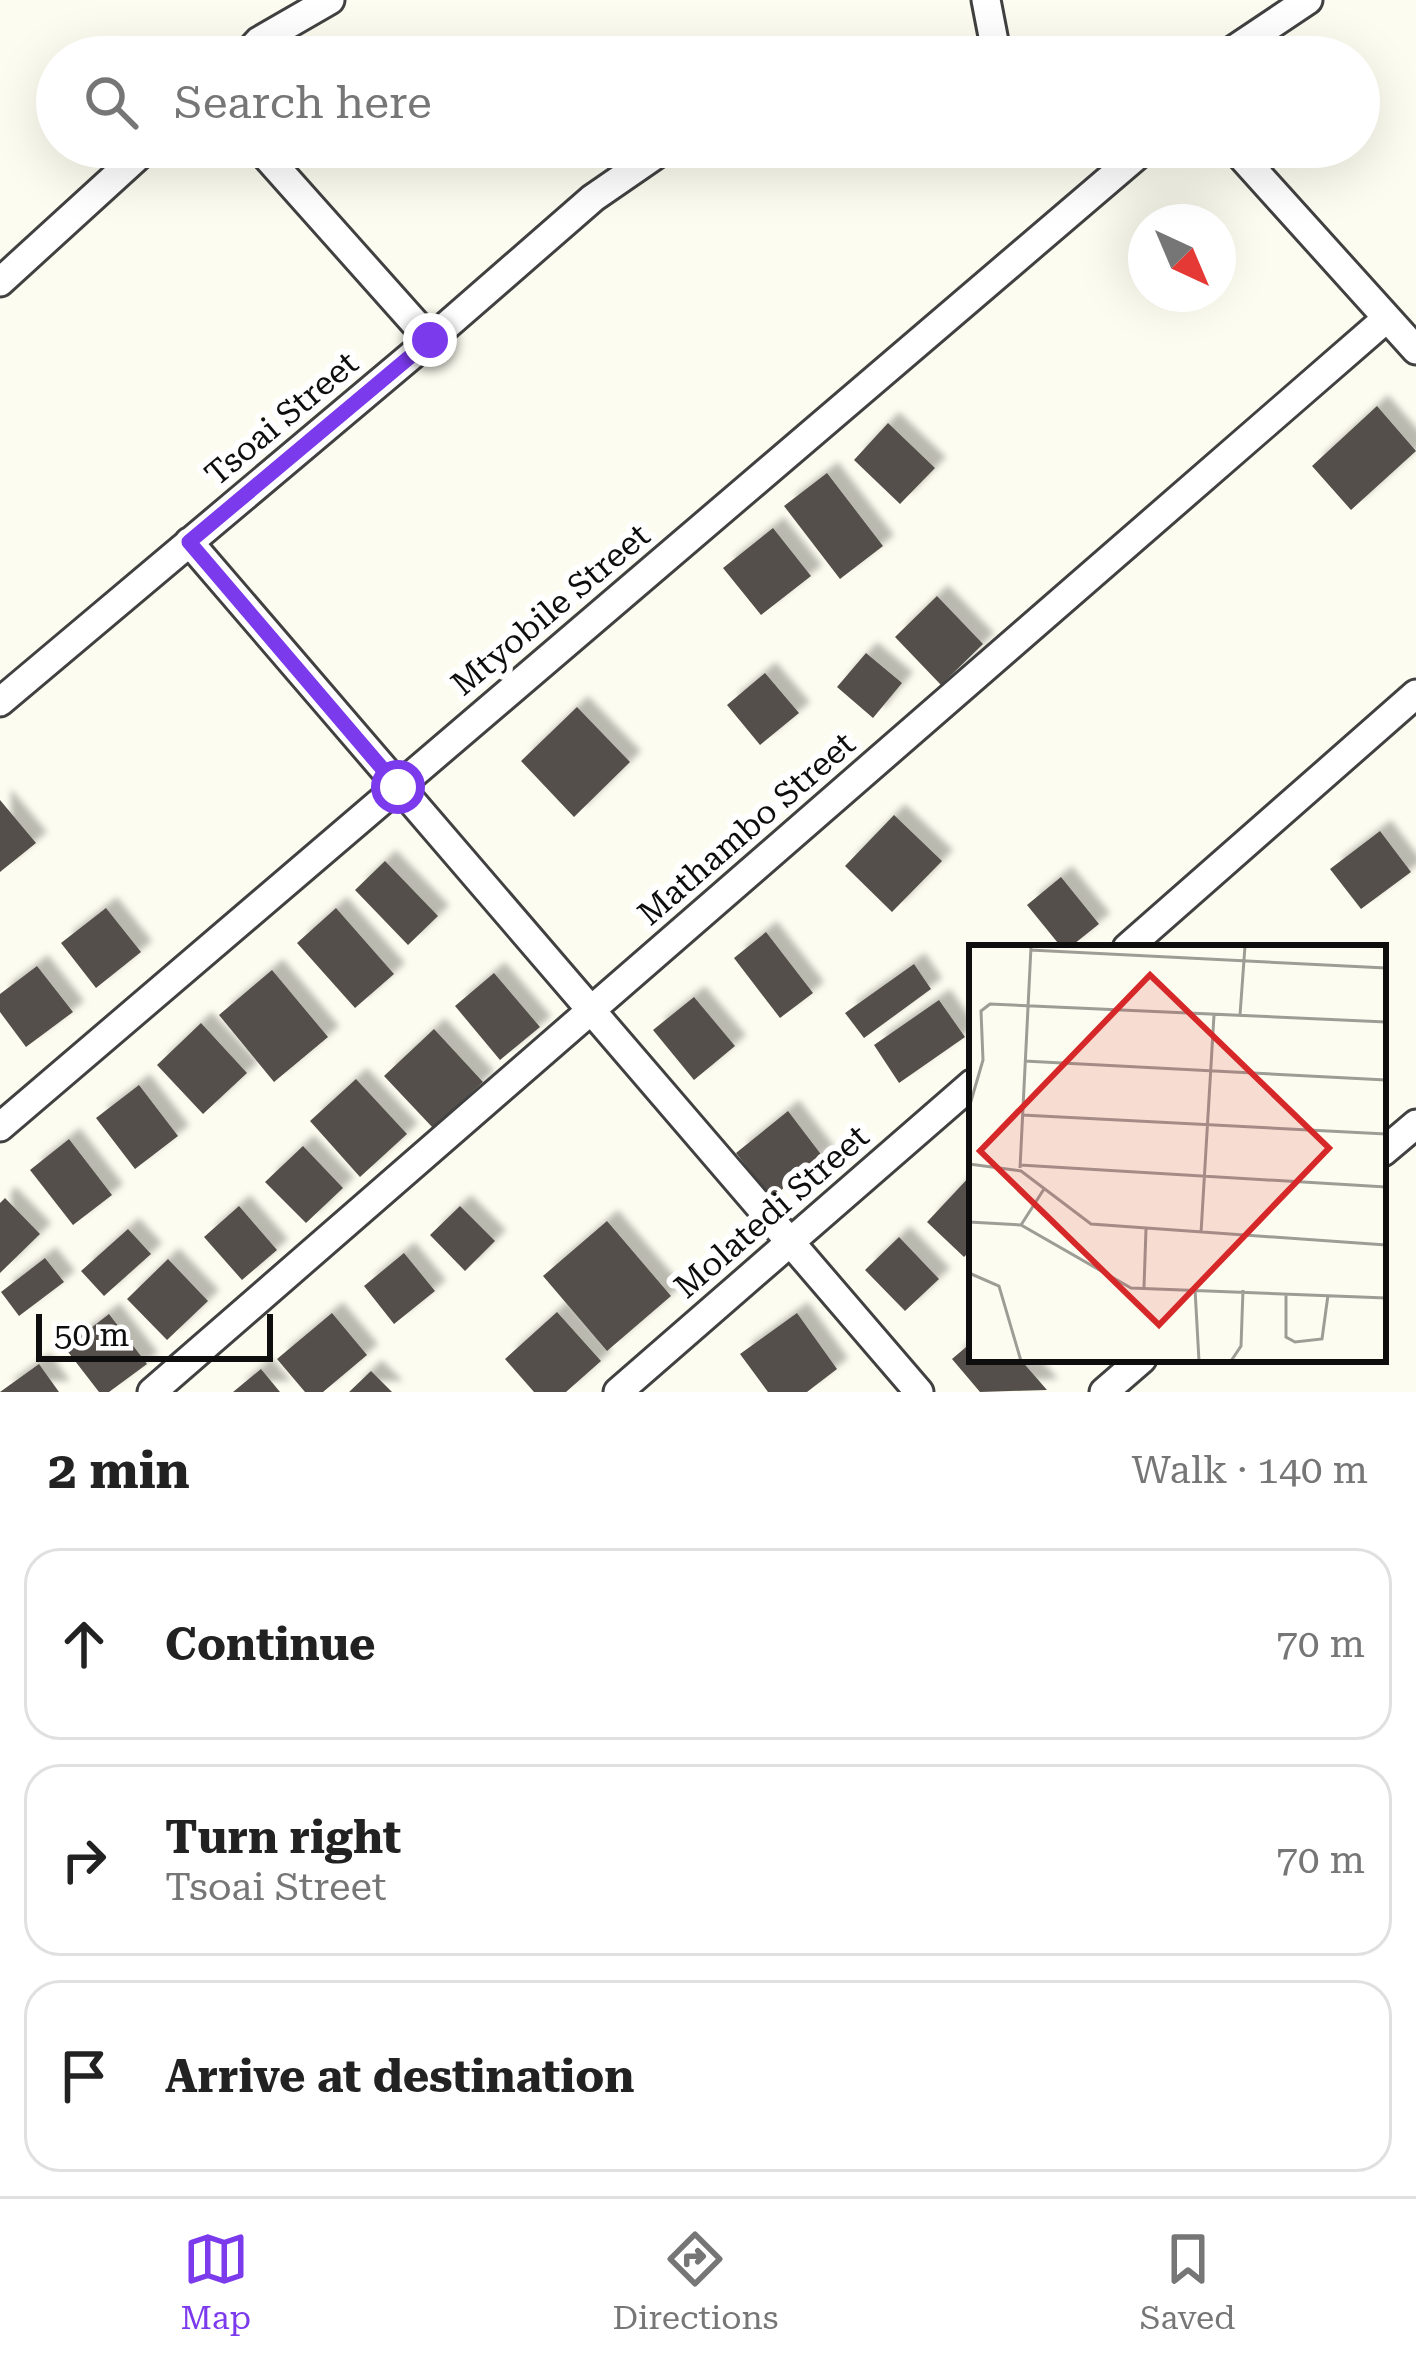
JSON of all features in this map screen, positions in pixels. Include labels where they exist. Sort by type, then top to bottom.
[{"type":"street","points":[[269,36],[330,0]]},
{"type":"street","points":[[986,0],[993,36]]},
{"type":"street","points":[[1254,36],[1308,0]]},
{"type":"street","points":[[0,282],[125,168]]},
{"type":"street","points":[[277,168],[430,340]]},
{"type":"street","name":"Tsoai Street","points":[[0,702],[593,198],[637,168]]},
{"type":"street","name":"Mtyobile Street","points":[[0,1127],[1122,168]]},
{"type":"street","points":[[1253,168],[1416,350]]},
{"type":"street","name":"Mathambo Street","points":[[152,1392],[1387,318]]},
{"type":"street","points":[[189,542],[919,1392]]},
{"type":"street","points":[[1130,945],[1416,694]]},
{"type":"street","name":"Molatedi Street","points":[[618,1392],[969,1087]]},
{"type":"street","points":[[1386,1149],[1416,1124]]},
{"type":"street","points":[[1104,1392],[1139,1362]]},
{"type":"building","points":[[1377,406],[1416,451],[1351,510],[1312,466]]},
{"type":"building","points":[[888,423],[935,468],[900,504],[854,460]]},
{"type":"building","points":[[827,473],[883,546],[840,579],[784,506]]},
{"type":"building","points":[[773,528],[811,576],[761,615],[723,568]]},
{"type":"building","points":[[937,596],[983,644],[941,685],[895,637]]},
{"type":"building","points":[[866,653],[902,683],[873,718],[837,687]]},
{"type":"building","points":[[765,673],[799,713],[760,745],[727,705]]},
{"type":"building","points":[[577,707],[630,762],[574,817],[521,761]]},
{"type":"building","points":[[0,800],[36,843],[0,872]]},
{"type":"building","points":[[894,815],[942,861],[892,912],[845,866]]},
{"type":"building","points":[[1380,831],[1411,872],[1361,909],[1330,869]]},
{"type":"building","points":[[385,861],[438,916],[408,945],[355,890]]},
{"type":"building","points":[[1061,877],[1099,924],[1073,945],[1060,945],[1027,905]]},
{"type":"building","points":[[106,908],[141,952],[96,988],[61,943]]},
{"type":"building","points":[[336,908],[394,974],[355,1008],[297,943]]},
{"type":"building","points":[[766,932],[813,993],[780,1018],[734,958]]},
{"type":"building","points":[[914,964],[931,989],[864,1038],[845,1013]]},
{"type":"building","points":[[37,966],[73,1012],[26,1047],[0,1012],[0,994]]},
{"type":"building","points":[[272,970],[328,1037],[274,1082],[219,1015]]},
{"type":"building","points":[[494,973],[540,1027],[500,1060],[455,1006]]},
{"type":"building","points":[[694,997],[735,1046],[694,1080],[653,1030]]},
{"type":"building","points":[[939,1000],[965,1037],[899,1083],[874,1045]]},
{"type":"building","points":[[201,1023],[247,1073],[203,1114],[157,1065]]},
{"type":"building","points":[[434,1029],[483,1082],[433,1128],[384,1076]]},
{"type":"building","points":[[356,1079],[407,1134],[360,1177],[310,1121]]},
{"type":"building","points":[[139,1085],[178,1136],[135,1169],[96,1118]]},
{"type":"building","points":[[788,1111],[823,1157],[771,1198],[736,1153]]},
{"type":"building","points":[[69,1139],[112,1195],[73,1225],[30,1170]]},
{"type":"building","points":[[303,1146],[343,1188],[306,1223],[265,1182]]},
{"type":"building","points":[[969,1177],[969,1252],[964,1257],[927,1222]]},
{"type":"building","points":[[5,1198],[40,1234],[0,1273],[0,1203]]},
{"type":"building","points":[[239,1206],[277,1250],[242,1280],[204,1237]]},
{"type":"building","points":[[460,1206],[495,1241],[465,1271],[430,1235]]},
{"type":"building","points":[[607,1221],[671,1296],[607,1351],[543,1276]]},
{"type":"building","points":[[128,1229],[151,1254],[104,1296],[81,1271]]},
{"type":"building","points":[[899,1237],[939,1279],[905,1311],[865,1270]]},
{"type":"building","points":[[404,1253],[435,1291],[394,1324],[364,1286]]},
{"type":"building","points":[[45,1258],[64,1282],[19,1316],[1,1292]]},
{"type":"building","points":[[168,1259],[208,1301],[167,1340],[127,1299]]},
{"type":"building","points":[[557,1312],[601,1361],[566,1392],[534,1392],[505,1359]]},
{"type":"building","points":[[332,1313],[367,1355],[323,1392],[305,1392],[277,1359]]},
{"type":"building","points":[[797,1313],[837,1369],[807,1392],[768,1392],[740,1354]]},
{"type":"building","points":[[109,1314],[147,1364],[109,1392],[99,1392],[65,1348]]},
{"type":"building","points":[[969,1345],[969,1362],[1023,1362],[1047,1390],[980,1392],[952,1359]]},
{"type":"building","points":[[39,1364],[59,1392],[0,1392]]},
{"type":"building","points":[[261,1369],[280,1392],[233,1392]]},
{"type":"building","points":[[371,1371],[392,1392],[349,1392]]},
{"type":"route","points":[[398,787],[189,542],[430,340]]}]
